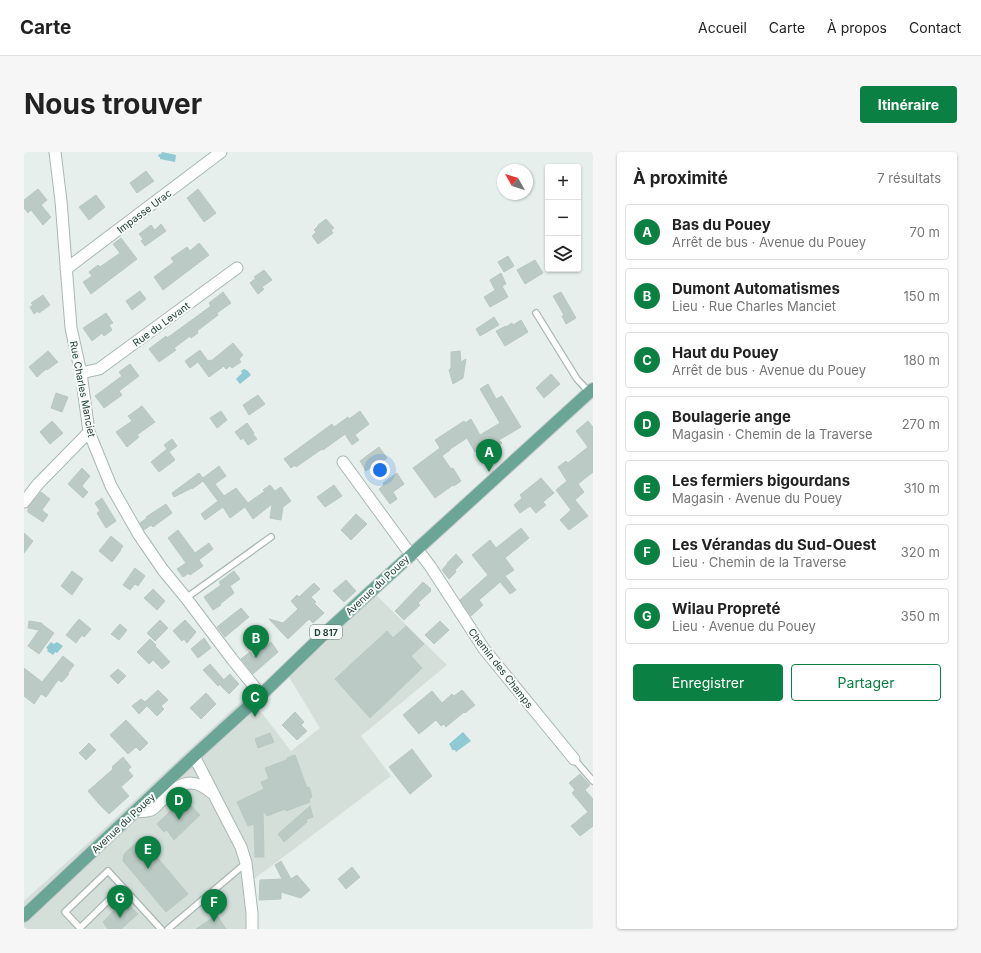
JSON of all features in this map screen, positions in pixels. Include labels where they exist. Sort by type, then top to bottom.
[{"type":"main road","name":"Avenue du Pouey","points":[[24,916],[322,636],[591,391]]},
{"type":"street","name":"Rue Charles Manciet","points":[[55,152],[61,201],[71,328],[81,373],[89,432],[110,486],[162,570],[186,598],[232,659],[262,694]]},
{"type":"street","name":"Impasse Urac","points":[[66,269],[222,152]]},
{"type":"street","name":"Rue du Levant","points":[[81,373],[99,370],[237,268]]},
{"type":"street","points":[[24,502],[38,484],[89,432]]},
{"type":"street","name":"Chemin des Champs","points":[[343,462],[414,552],[430,566],[484,649],[574,759]]},
{"type":"street","points":[[194,756],[241,847],[246,863],[252,913],[252,929]]},
{"type":"street","points":[[135,812],[151,810],[179,786],[190,782],[203,786],[214,795]]},
{"type":"lane","name":"Avenue du Pouey","points":[[536,313],[576,379],[591,391]]},
{"type":"lane","points":[[186,598],[270,537]]},
{"type":"lane","name":"Chemin des Champs","points":[[574,759],[593,781]]},
{"type":"lane","points":[[168,929],[246,863]]},
{"type":"lane","points":[[122,887],[80,928],[65,912],[108,871],[162,929]]},
{"type":"shaded area","points":[[376,595],[447,665],[361,736],[391,776],[254,879],[254,924],[249,929],[24,929],[24,901],[248,695],[291,751],[320,728],[289,677]]},
{"type":"water","points":[[162,152],[176,155],[175,162],[160,159],[160,157],[158,157]]},
{"type":"water","points":[[244,369],[251,375],[240,384],[236,379]]},
{"type":"water","points":[[51,642],[54,644],[57,642],[63,646],[53,655],[47,651],[48,649],[46,648]]},
{"type":"water","points":[[463,732],[471,741],[456,752],[455,750],[452,750],[449,744]]},
{"type":"building","points":[[146,171],[154,181],[137,193],[130,183]]},
{"type":"building","points":[[38,189],[47,200],[41,205],[51,217],[43,225],[31,210],[28,213],[24,208],[24,200]]},
{"type":"building","points":[[198,189],[216,213],[204,222],[187,198]]},
{"type":"building","points":[[96,195],[105,207],[89,220],[79,207]]},
{"type":"building","points":[[326,219],[334,228],[331,230],[333,233],[318,244],[312,236],[316,232],[314,230],[318,225]]},
{"type":"building","points":[[161,224],[166,231],[145,246],[141,241],[143,239],[139,234],[151,225],[155,230]]},
{"type":"building","points":[[121,238],[137,259],[91,294],[83,282],[92,276],[89,272],[98,265],[100,267],[120,253],[113,244]]},
{"type":"building","points":[[199,243],[209,255],[163,290],[154,277],[174,262],[171,258],[187,247],[190,251]]},
{"type":"building","points":[[508,256],[514,266],[504,272],[498,262]]},
{"type":"building","points":[[535,260],[543,273],[525,284],[517,270]]},
{"type":"building","points":[[264,270],[272,280],[262,287],[264,289],[258,294],[250,283],[256,278],[254,277]]},
{"type":"building","points":[[501,273],[506,284],[502,286],[508,297],[490,307],[484,297],[500,287],[495,290],[490,280]]},
{"type":"building","points":[[140,291],[146,299],[132,310],[126,301]]},
{"type":"building","points":[[223,292],[231,303],[197,331],[198,333],[191,338],[190,336],[174,348],[176,350],[159,362],[149,349],[166,336],[167,338],[211,306],[209,303]]},
{"type":"building","points":[[561,292],[576,318],[566,324],[562,316],[564,315],[553,296]]},
{"type":"building","points":[[43,295],[50,305],[39,313],[38,311],[34,314],[30,307],[33,305],[31,303]]},
{"type":"building","points":[[106,313],[113,323],[109,325],[112,330],[104,336],[102,333],[92,341],[83,328]]},
{"type":"building","points":[[494,317],[499,325],[480,336],[476,329]]},
{"type":"building","points":[[521,320],[528,332],[505,346],[496,331],[512,323],[513,325]]},
{"type":"building","points":[[233,343],[243,355],[239,359],[241,362],[232,368],[230,366],[226,369],[224,366],[209,377],[198,362],[190,368],[185,361],[200,350],[208,361],[211,361]]},
{"type":"building","points":[[48,351],[58,362],[47,370],[46,369],[37,377],[29,367]]},
{"type":"building","points":[[460,351],[461,362],[466,359],[463,378],[453,384],[449,370],[451,368],[451,352]]},
{"type":"building","points":[[130,364],[139,376],[119,391],[122,395],[104,408],[95,396],[122,376],[119,372]]},
{"type":"building","points":[[551,374],[560,384],[544,398],[536,388]]},
{"type":"building","points":[[488,384],[496,399],[502,396],[521,427],[499,440],[502,443],[492,450],[488,444],[475,452],[467,438],[450,449],[442,456],[451,469],[453,468],[461,481],[435,498],[413,468],[440,448],[435,440],[464,421],[465,423],[471,419],[480,435],[500,423],[480,389]]},
{"type":"building","points":[[56,393],[68,397],[62,412],[51,408]]},
{"type":"building","points":[[258,395],[265,404],[249,415],[243,405]]},
{"type":"building","points":[[142,406],[155,422],[137,435],[139,437],[127,447],[116,432],[132,421],[128,416]]},
{"type":"building","points":[[221,411],[227,420],[217,428],[210,418]]},
{"type":"building","points":[[360,411],[369,424],[355,435],[359,440],[352,445],[345,434],[296,467],[295,465],[291,468],[284,459],[332,424],[334,427]]},
{"type":"building","points":[[52,421],[63,433],[50,444],[40,432]]},
{"type":"building","points":[[588,421],[593,427],[593,472],[578,484],[584,492],[575,500],[588,516],[569,530],[560,520],[571,510],[556,490],[567,481],[558,467],[566,461],[568,463],[588,447],[576,431]]},
{"type":"building","points":[[247,423],[257,439],[248,445],[243,438],[241,440],[235,432]]},
{"type":"building","points":[[172,439],[177,446],[169,452],[175,460],[159,472],[151,462],[167,449],[164,445]]},
{"type":"building","points":[[379,447],[387,458],[366,471],[360,461]]},
{"type":"building","points":[[219,466],[226,476],[215,484],[224,496],[236,488],[248,503],[265,491],[263,490],[270,485],[275,491],[281,487],[291,501],[283,507],[281,520],[270,518],[272,504],[253,519],[245,507],[230,518],[223,507],[205,520],[201,514],[218,501],[203,481],[192,489],[174,497],[172,493],[199,473],[203,478]]},
{"type":"building","points":[[82,468],[90,476],[82,486],[88,492],[83,498],[68,484]]},
{"type":"building","points":[[397,473],[404,484],[393,492],[397,499],[390,504],[379,489],[384,485],[383,483]]},
{"type":"building","points":[[541,478],[554,493],[543,502],[546,505],[536,513],[530,506],[520,513],[514,505],[522,498],[520,495]]},
{"type":"building","points":[[334,485],[342,496],[325,507],[317,497]]},
{"type":"building","points":[[41,492],[50,499],[42,510],[48,515],[43,522],[28,512],[28,507]]},
{"type":"building","points":[[102,498],[116,521],[106,528],[97,513],[100,511],[95,503]]},
{"type":"building","points":[[166,504],[172,513],[153,527],[151,525],[144,530],[140,523],[147,518],[146,517]]},
{"type":"building","points":[[356,514],[367,524],[351,540],[341,530]]},
{"type":"building","points":[[521,528],[529,538],[505,558],[514,570],[505,576],[516,590],[510,594],[500,582],[479,600],[483,605],[471,616],[460,600],[488,575],[472,555],[490,540],[496,548]]},
{"type":"building","points":[[178,530],[195,553],[209,543],[213,549],[199,560],[203,566],[190,575],[189,573],[183,577],[177,569],[186,563],[168,538]]},
{"type":"building","points":[[24,533],[33,541],[24,553]]},
{"type":"building","points":[[111,536],[123,546],[112,562],[99,551]]},
{"type":"building","points":[[456,554],[463,562],[449,579],[442,570]]},
{"type":"building","points":[[135,568],[145,576],[138,586],[135,584],[130,590],[123,585]]},
{"type":"building","points":[[72,571],[83,579],[72,595],[61,586]]},
{"type":"building","points":[[234,571],[240,579],[230,586],[234,593],[213,610],[204,597],[221,585],[219,582]]},
{"type":"building","points":[[346,580],[356,591],[344,602],[333,591]]},
{"type":"building","points":[[423,582],[431,589],[431,591],[418,603],[420,605],[404,620],[395,611]]},
{"type":"building","points":[[314,583],[320,589],[311,597],[316,602],[314,603],[324,613],[313,623],[309,619],[288,639],[269,619],[283,623],[298,609],[291,601],[297,595],[299,597]]},
{"type":"building","points":[[153,589],[165,601],[157,610],[144,598]]},
{"type":"building","points":[[241,608],[249,617],[225,637],[217,627]]},
{"type":"building","points":[[79,619],[91,629],[84,637],[82,635],[76,643],[66,635]]},
{"type":"building","points":[[160,620],[168,628],[155,641],[147,633]]},
{"type":"building","points":[[185,620],[196,632],[187,643],[184,639],[182,641],[173,631]]},
{"type":"building","points":[[29,621],[42,623],[54,633],[39,654],[28,646],[39,630],[28,628]]},
{"type":"building","points":[[440,621],[449,630],[434,644],[425,635]]},
{"type":"building","points":[[120,624],[127,630],[119,640],[111,634]]},
{"type":"building","points":[[406,626],[424,644],[411,656],[422,668],[370,718],[335,679],[387,631],[393,638]]},
{"type":"building","points":[[204,638],[211,648],[198,658],[191,649]]},
{"type":"building","points":[[150,639],[170,662],[162,669],[153,660],[149,664],[137,652]]},
{"type":"building","points":[[271,642],[278,652],[253,674],[241,659],[250,652],[254,657]]},
{"type":"building","points":[[63,656],[74,665],[68,673],[69,674],[62,682],[58,680],[46,697],[41,694],[34,704],[24,696],[24,668],[42,682]]},
{"type":"building","points":[[210,664],[224,680],[218,686],[203,670]]},
{"type":"building","points":[[118,669],[126,676],[118,684],[110,676]]},
{"type":"building","points":[[230,674],[239,684],[229,694],[219,684]]},
{"type":"building","points":[[158,690],[168,700],[161,706],[164,709],[157,716],[147,706],[139,714],[132,706],[141,699],[145,702]]},
{"type":"building","points":[[462,690],[475,705],[446,727],[444,724],[441,726],[436,720],[419,734],[403,715],[432,691],[442,703],[452,694],[454,696]]},
{"type":"building","points":[[206,693],[216,704],[201,719],[190,708]]},
{"type":"building","points":[[295,712],[304,722],[301,725],[307,731],[297,740],[282,725]]},
{"type":"building","points":[[126,720],[148,743],[140,751],[136,747],[128,754],[110,735]]},
{"type":"building","points":[[270,733],[274,742],[258,748],[255,739]]},
{"type":"building","points":[[89,743],[96,750],[86,760],[79,753]]},
{"type":"building","points":[[412,749],[432,776],[410,794],[389,767]]},
{"type":"building","points":[[295,755],[307,788],[309,787],[312,797],[309,799],[310,802],[286,811],[285,809],[267,816],[263,810],[264,857],[255,857],[254,824],[248,826],[237,802],[264,789],[261,782],[269,779],[265,768],[287,760],[287,758]]},
{"type":"building","points":[[123,757],[131,767],[128,770],[133,776],[121,787],[129,796],[109,814],[88,791],[113,769],[112,767]]},
{"type":"building","points":[[580,774],[590,785],[585,790],[593,799],[593,826],[580,836],[571,826],[588,812],[572,793],[575,790],[569,783]]},
{"type":"building","points":[[184,798],[200,815],[174,840],[167,830],[164,832],[157,824]]},
{"type":"building","points":[[310,806],[313,817],[306,819],[307,822],[284,842],[278,834]]},
{"type":"building","points":[[141,838],[188,894],[166,912],[123,861],[124,854]]},
{"type":"building","points":[[281,861],[291,879],[297,875],[310,890],[301,898],[281,892],[281,899],[259,900],[260,880],[282,879],[275,865]]},
{"type":"building","points":[[352,867],[360,877],[346,889],[338,879]]},
{"type":"building","points":[[124,900],[138,914],[121,929],[108,929],[103,922]]},
{"type":"building","points":[[217,915],[226,929],[196,929]]},
{"type":"place","name":"Bas du Pouey","points":[[489,472]]},
{"type":"place","name":"Dumont Automatismes","points":[[256,658]]},
{"type":"place","name":"Haut du Pouey","points":[[255,717]]},
{"type":"place","name":"Boulagerie ange","points":[[179,820]]},
{"type":"place","name":"Les fermiers bigourdans","points":[[148,869]]},
{"type":"place","name":"Wilau Propreté","points":[[120,918]]},
{"type":"place","name":"Les Vérandas du Sud-Ouest","points":[[214,922]]}]
